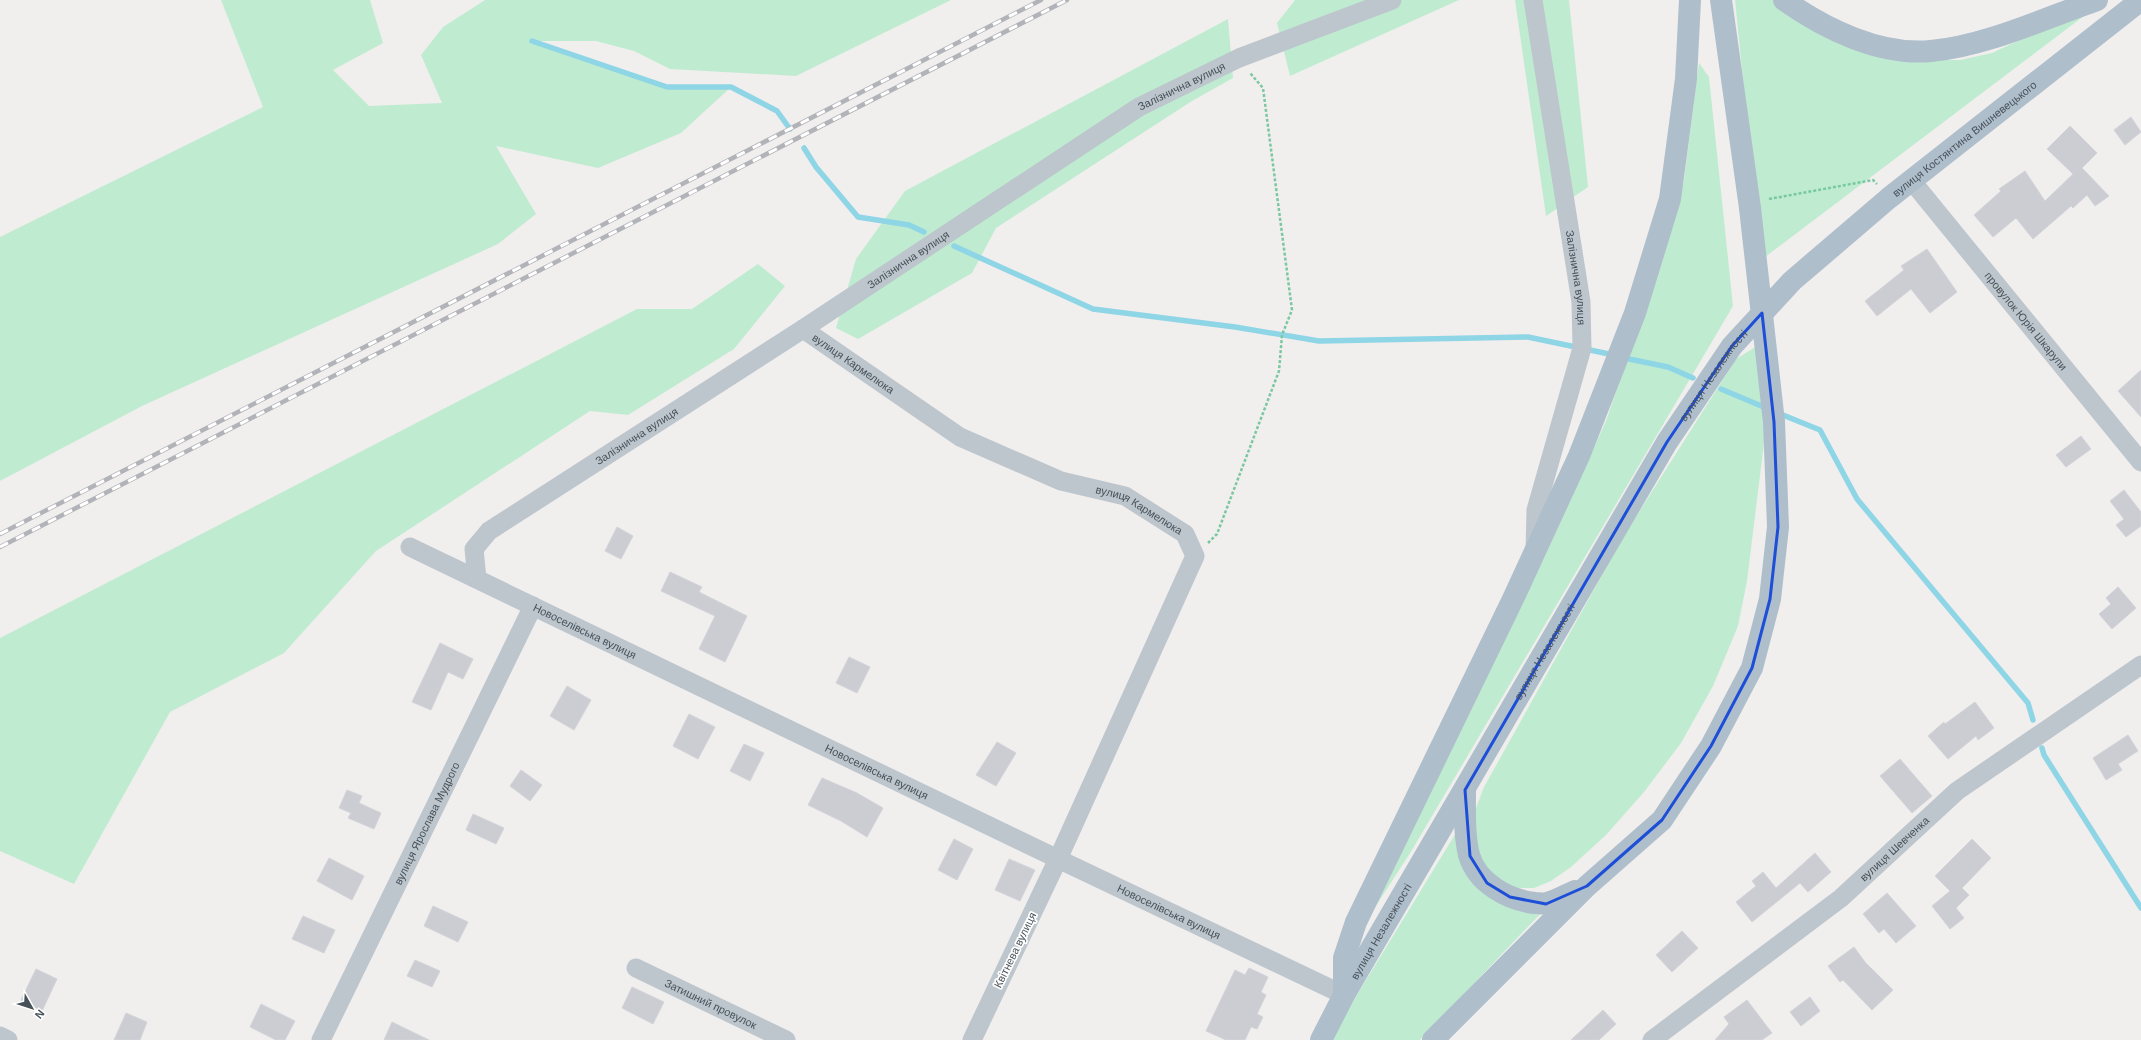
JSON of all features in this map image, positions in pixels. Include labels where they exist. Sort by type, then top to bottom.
[{"type":"main road","points":[[1344,995],[1344,958],[1356,922],[1396,836],[1446,740],[1579,456],[1609,384],[1635,313],[1670,199],[1686,79],[1690,0]]},
{"type":"main road","points":[[1433,1040],[1587,886],[1662,820],[1711,746],[1752,668],[1770,599],[1778,527],[1774,422],[1749,205],[1721,0]]},
{"type":"main road","points":[[1784,0],[1819,22],[1848,35],[1882,47],[1930,51],[1968,45],[2097,0]]},
{"type":"main road","name":"вулиця Костянтина Вишневецького","points":[[1792,281],[1910,180],[2141,0]]},
{"type":"main road","name":"вулиця Незалежності","points":[[1322,1040],[1344,995],[1667,442],[1732,346],[1792,281]]},
{"type":"main road","points":[[1465,790],[1466,836],[1470,856],[1478,873],[1487,883],[1510,897],[1525,902],[1546,904],[1587,886]]},
{"type":"street","name":"Залізнична вулиця","points":[[477,579],[474,549],[489,531],[803,329],[1139,107],[1239,58],[1392,0]]},
{"type":"street","name":"Залізнична вулиця","points":[[1533,0],[1580,302],[1582,348],[1536,510],[1535,552]]},
{"type":"street","name":"провулок Юрія Шкарупи","points":[[1910,180],[2141,462]]},
{"type":"street","name":"вулиця Кармелюка","points":[[803,329],[960,437],[1061,480],[1125,496],[1185,534],[1195,556]]},
{"type":"street","name":"Новоселівська вулиця","points":[[410,547],[1058,860],[1344,995]]},
{"type":"street","points":[[1058,860],[1195,556]]},
{"type":"street","name":"вулиця Ярослава Мудрого","points":[[321,1040],[533,606]]},
{"type":"street","name":"вулиця Шевченка","points":[[1652,1040],[1841,898],[1957,791],[2141,665]]},
{"type":"street","name":"Квітнева вулиця","points":[[972,1040],[1058,860]]},
{"type":"street","name":"Затишний провулок","points":[[636,968],[786,1040]]},
{"type":"street","points":[[0,1036],[8,1040]]},
{"type":"path","points":[[1195,556],[1217,534],[1279,371],[1282,335],[1292,310],[1263,88],[1239,58]]},
{"type":"path","points":[[1749,205],[1873,180]]},
{"type":"highlighted area","points":[[1762,313],[1774,422],[1778,527],[1770,599],[1752,668],[1711,746],[1662,820],[1587,886],[1546,904],[1510,897],[1487,883],[1470,856],[1465,790],[1667,442],[1732,346]]},
{"type":"green space","points":[[221,0],[370,0],[383,43],[333,70],[369,106],[442,103],[421,55],[443,27],[485,0],[951,0],[796,76],[670,69],[634,51],[596,41],[534,41],[667,87],[731,87],[681,133],[598,168],[496,146],[536,214],[498,244],[142,406],[0,481],[0,237],[263,107]]},
{"type":"green space","points":[[1295,0],[1459,0],[1290,76],[1277,23]]},
{"type":"green space","points":[[1515,0],[1569,0],[1588,187],[1546,216]]},
{"type":"green space","points":[[1735,0],[1776,0],[1910,60],[1960,60],[1992,53],[2105,0],[1761,260]]},
{"type":"green space","points":[[1228,19],[1233,78],[1192,101],[996,228],[972,273],[858,339],[836,328],[856,259],[905,191]]},
{"type":"green space","points":[[1699,63],[1709,77],[1733,306],[1412,850],[1354,940],[1543,560],[1606,421],[1662,256],[1684,180]]},
{"type":"green space","points":[[758,264],[785,286],[734,349],[628,415],[590,411],[376,551],[284,653],[170,712],[74,884],[0,851],[0,638],[637,309],[692,309]]},
{"type":"green space","points":[[1757,346],[1766,427],[1747,581],[1738,626],[1713,686],[1681,743],[1644,792],[1606,835],[1571,867],[1551,881],[1534,888],[1510,888],[1490,875],[1481,859],[1474,838],[1473,816],[1484,787],[1625,534],[1736,359]]},
{"type":"green space","points":[[1462,823],[1459,851],[1543,911],[1420,1040],[1332,1040],[1349,1008]]},
{"type":"building","points":[[2131,117],[2141,132],[2125,145],[2114,130]]},
{"type":"building","points":[[2070,126],[2097,153],[2082,168],[2109,196],[2095,206],[2087,195],[2073,208],[2071,206],[2033,239],[2016,218],[1993,237],[1974,215],[2001,191],[1999,189],[2025,171],[2045,201],[2073,174],[2047,149]]},
{"type":"building","points":[[1927,249],[1957,292],[1930,313],[1911,289],[1877,316],[1865,301],[1904,270],[1901,266]]},
{"type":"building","points":[[2141,370],[2141,417],[2118,391]]},
{"type":"building","points":[[2081,436],[2091,449],[2066,467],[2056,455]]},
{"type":"building","points":[[2124,490],[2141,512],[2141,526],[2126,537],[2116,525],[2124,519],[2110,501]]},
{"type":"building","points":[[617,527],[633,536],[621,559],[605,551]]},
{"type":"building","points":[[670,572],[702,587],[699,592],[747,616],[725,662],[699,649],[715,616],[661,591]]},
{"type":"building","points":[[2118,587],[2136,608],[2112,629],[2099,614],[2111,604],[2106,598]]},
{"type":"building","points":[[440,643],[473,659],[463,679],[448,672],[431,710],[412,702]]},
{"type":"building","points":[[849,657],[870,667],[857,693],[836,683]]},
{"type":"building","points":[[567,686],[591,700],[574,730],[550,716]]},
{"type":"building","points":[[1975,702],[1994,728],[1978,740],[1976,736],[1948,759],[1928,736],[1944,722],[1945,724]]},
{"type":"building","points":[[689,714],[715,727],[698,759],[673,746]]},
{"type":"building","points":[[2128,735],[2138,751],[2118,764],[2122,770],[2106,780],[2093,758]]},
{"type":"building","points":[[997,742],[1016,753],[996,786],[976,775]]},
{"type":"building","points":[[744,744],[764,753],[750,781],[730,771]]},
{"type":"building","points":[[1900,759],[1932,796],[1912,813],[1880,776]]},
{"type":"building","points":[[521,770],[542,785],[530,801],[510,786]]},
{"type":"building","points":[[822,778],[857,793],[883,808],[867,837],[841,821],[808,805]]},
{"type":"building","points":[[347,790],[362,796],[359,803],[381,813],[374,829],[348,818],[351,813],[339,808]]},
{"type":"building","points":[[473,814],[504,828],[496,844],[466,830]]},
{"type":"building","points":[[954,839],[973,849],[957,880],[938,870]]},
{"type":"building","points":[[1972,839],[1991,858],[1962,888],[1969,895],[1956,908],[1964,918],[1950,929],[1932,906],[1950,891],[1935,876]]},
{"type":"building","points":[[1815,853],[1831,872],[1808,892],[1800,883],[1752,922],[1736,902],[1756,886],[1752,881],[1763,872],[1776,888]]},
{"type":"building","points":[[329,858],[364,876],[352,900],[317,881]]},
{"type":"building","points":[[1009,859],[1035,870],[1020,901],[995,890]]},
{"type":"building","points":[[1887,893],[1916,926],[1896,943],[1884,929],[1879,933],[1863,914]]},
{"type":"building","points":[[433,906],[468,922],[458,942],[424,926]]},
{"type":"building","points":[[303,916],[335,930],[324,953],[292,939]]},
{"type":"building","points":[[1682,931],[1698,948],[1672,972],[1656,955]]},
{"type":"building","points":[[1854,947],[1865,962],[1893,990],[1872,1010],[1843,980],[1840,982],[1828,966]]},
{"type":"building","points":[[415,960],[440,971],[432,987],[407,976]]},
{"type":"building","points":[[1249,968],[1268,977],[1261,992],[1266,995],[1257,1014],[1263,1017],[1257,1029],[1251,1027],[1245,1040],[1226,1040],[1206,1031],[1235,970],[1245,975]]},
{"type":"building","points":[[36,969],[57,979],[42,1011],[21,1000]]},
{"type":"building","points":[[632,987],[664,1002],[653,1024],[622,1008]]},
{"type":"building","points":[[1810,997],[1820,1011],[1801,1026],[1790,1012]]},
{"type":"building","points":[[1747,1000],[1772,1033],[1762,1040],[1715,1040],[1729,1024],[1724,1017]]},
{"type":"building","points":[[261,1004],[295,1021],[285,1040],[276,1040],[250,1027]]},
{"type":"building","points":[[1603,1010],[1616,1024],[1599,1040],[1571,1040]]},
{"type":"building","points":[[126,1013],[147,1022],[140,1040],[114,1040]]},
{"type":"building","points":[[392,1022],[429,1040],[384,1040]]},
{"type":"waterway","points":[[532,41],[667,87],[731,87],[777,111],[790,129]]},
{"type":"waterway","points":[[804,148],[816,167],[858,217],[909,225],[924,232]]},
{"type":"waterway","points":[[954,246],[1093,309],[1235,327],[1319,341],[1528,337],[1609,354]]},
{"type":"waterway","points":[[1629,359],[1668,367],[1693,378]]},
{"type":"waterway","points":[[1721,389],[1766,408]]},
{"type":"waterway","points":[[1778,413],[1820,430],[1857,499],[2028,703],[2033,720]]},
{"type":"waterway","points":[[2042,748],[2044,755],[2141,908]]},
{"type":"railway","points":[[0,534],[1041,0]]},
{"type":"railway","points":[[0,547],[1067,0]]}]
